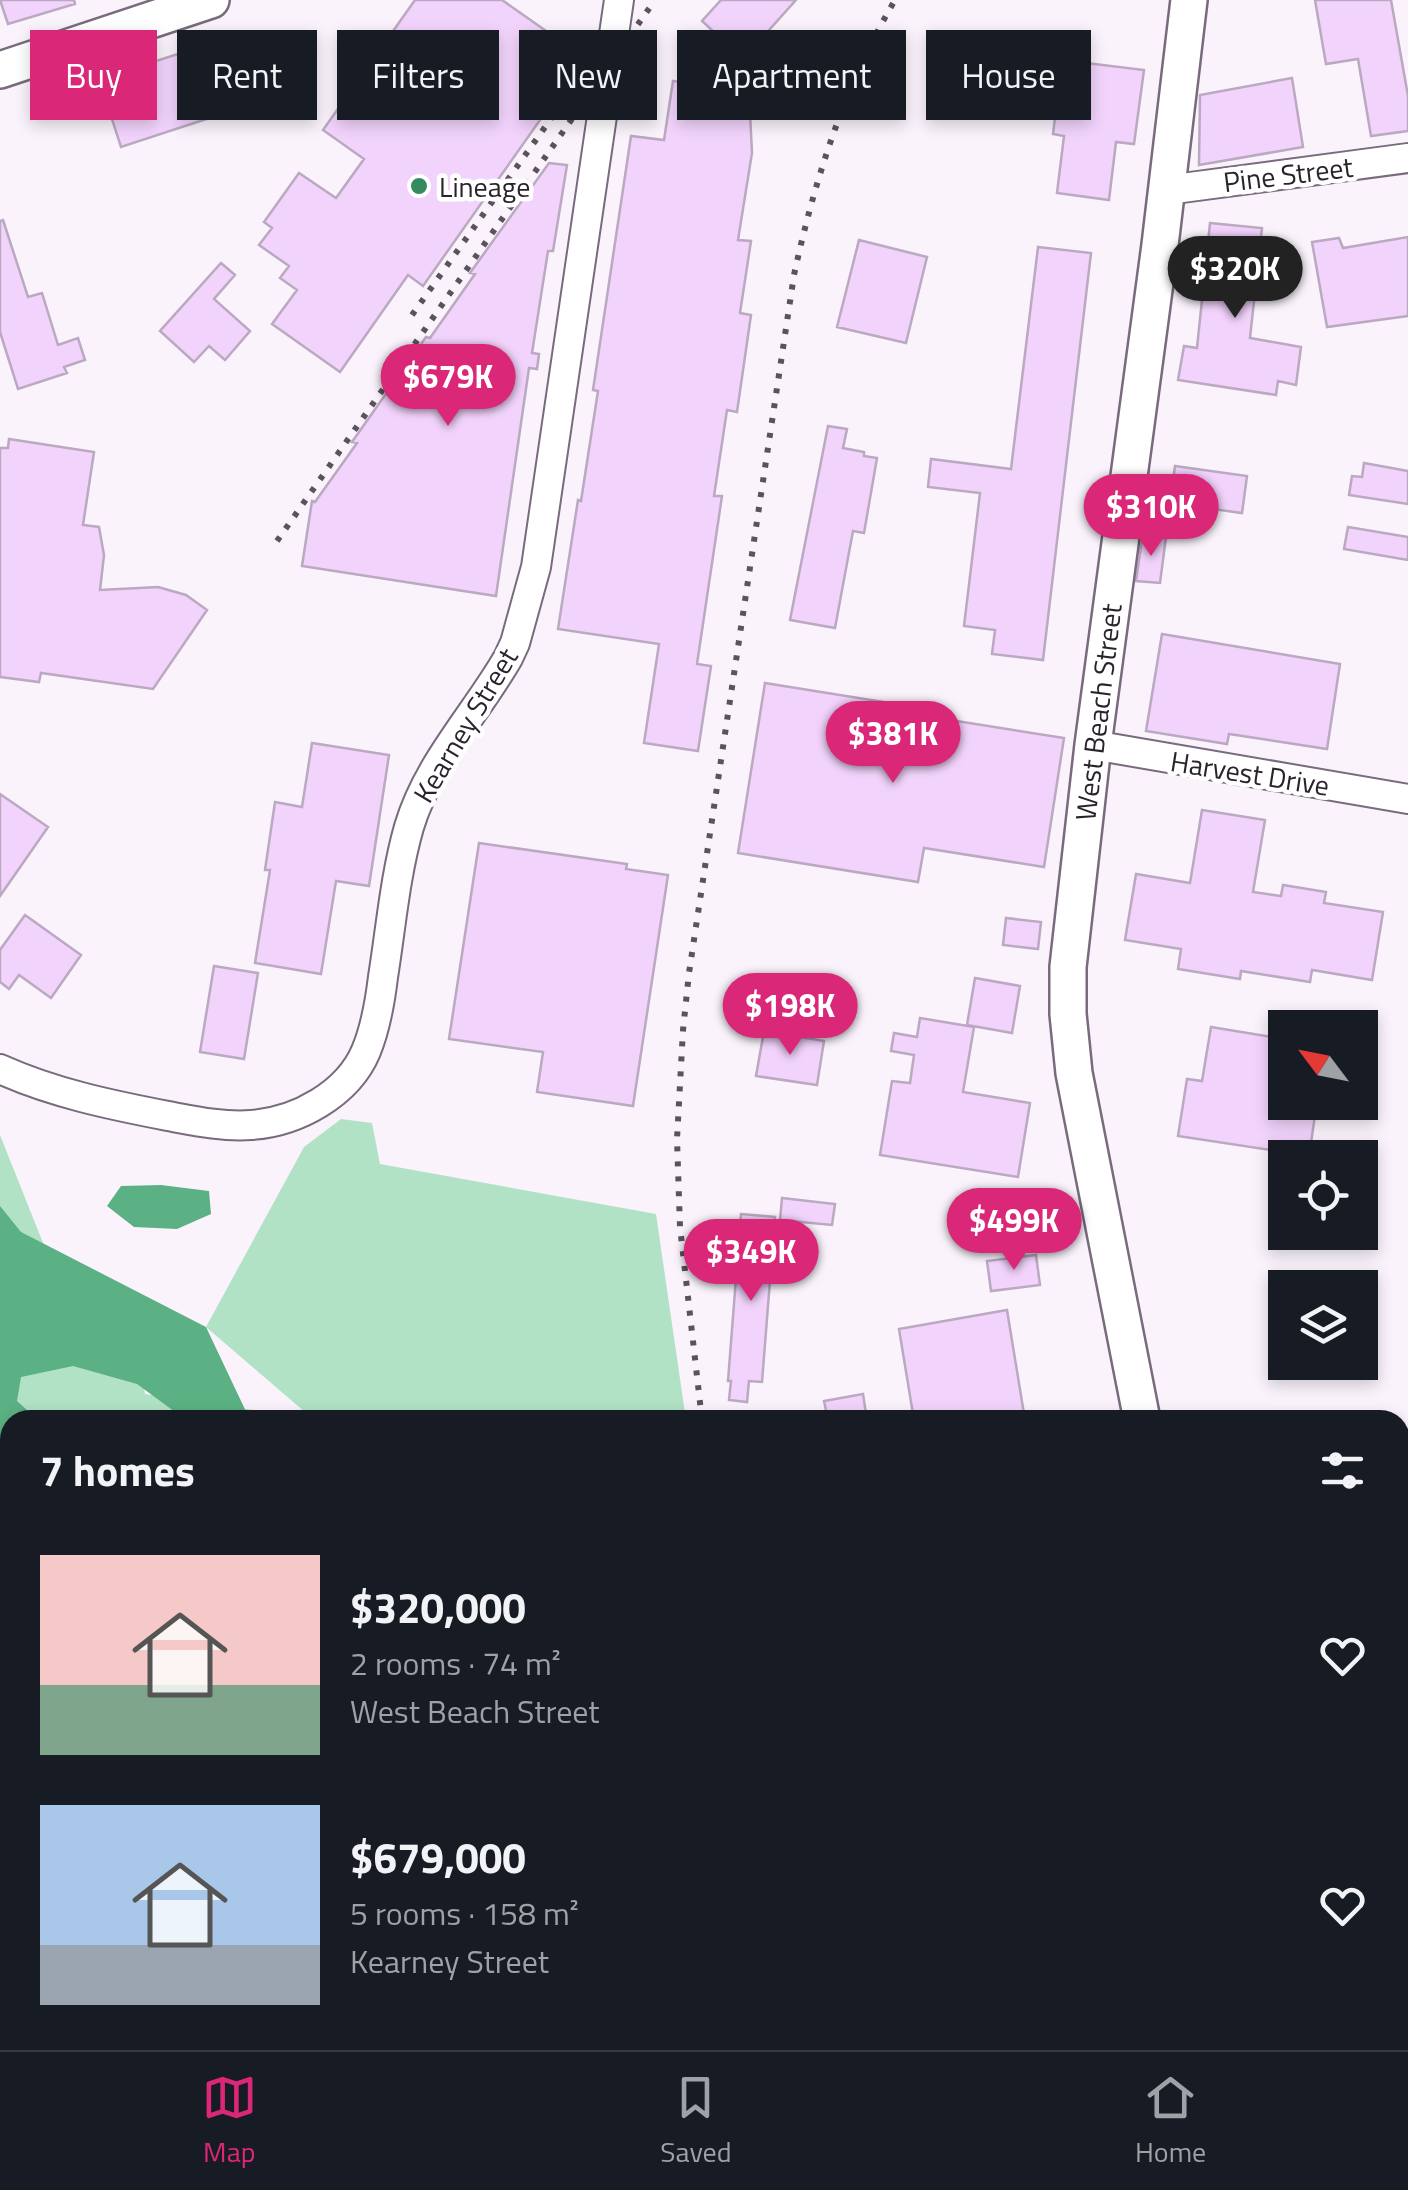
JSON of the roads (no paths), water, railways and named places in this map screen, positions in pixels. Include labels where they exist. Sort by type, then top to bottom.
[{"type":"main road","points":[[0,70],[211,0]]},
{"type":"main road","name":"West Beach Street","points":[[1140,1410],[1074,1073],[1068,967],[1188,0]]},
{"type":"street","name":"Kearney Street","points":[[0,1069],[124,1108],[233,1126],[269,1123],[306,1109],[337,1091],[356,1070],[372,1037],[402,857],[413,815],[442,755],[508,658],[526,607],[619,0]]},
{"type":"street","name":"Pine Street","points":[[1167,190],[1408,158]]},
{"type":"street","name":"Harvest Drive","points":[[1093,745],[1408,799]]},
{"type":"railway","points":[[277,541],[655,0]]},
{"type":"railway","points":[[701,1410],[680,1227],[677,1139],[689,973],[794,275],[834,133],[861,65],[895,0]]},
{"type":"railway","points":[[412,315],[550,120]]},
{"type":"place","name":"Lineage","points":[[419,186]]}]
